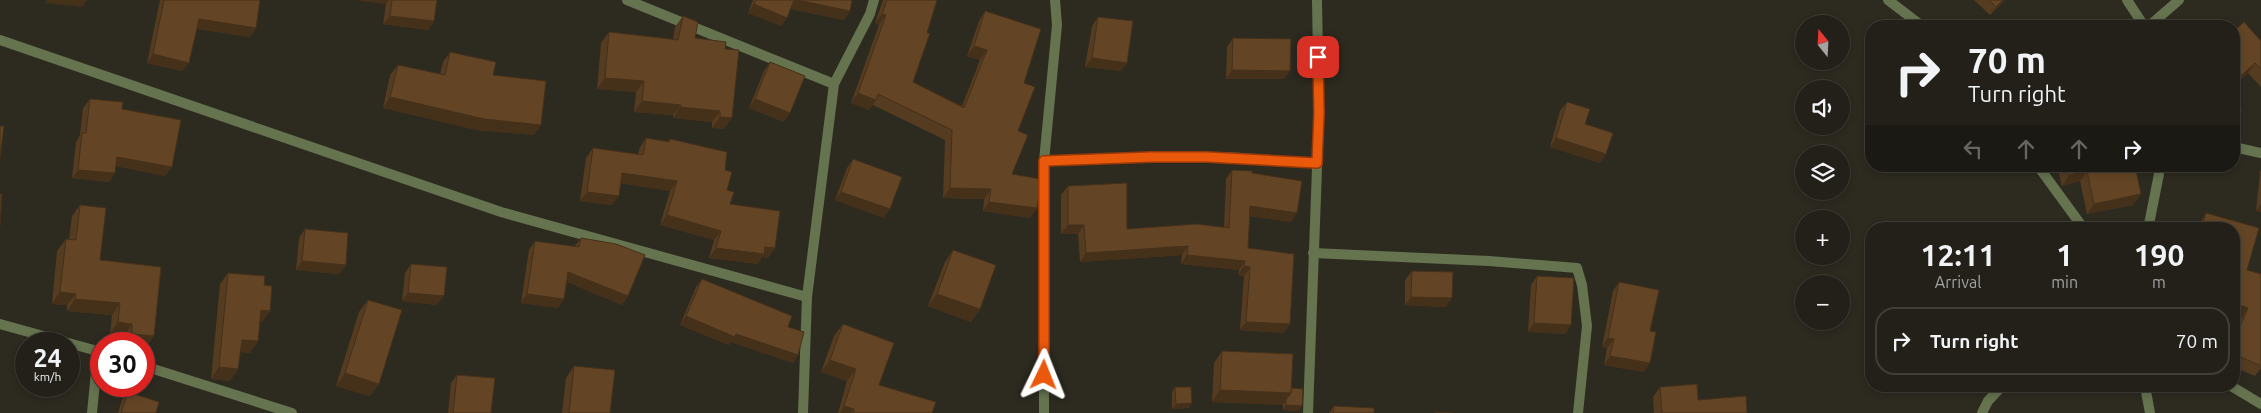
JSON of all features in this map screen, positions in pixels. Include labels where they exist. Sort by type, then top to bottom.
[{"type":"street","points":[[627,0],[834,84]]},
{"type":"street","points":[[803,413],[807,298],[834,84],[870,14],[874,0]]},
{"type":"street","points":[[1044,413],[1044,161],[1057,25],[1055,0]]},
{"type":"street","points":[[1308,413],[1319,114],[1317,0]]},
{"type":"street","points":[[1888,0],[1914,20]]},
{"type":"street","points":[[2127,0],[2140,20]]},
{"type":"street","points":[[2156,20],[2179,0]]},
{"type":"street","points":[[0,40],[501,212],[807,298]]},
{"type":"street","points":[[2240,149],[2261,153]]},
{"type":"street","points":[[1044,161],[1207,157],[1317,163]]},
{"type":"street","points":[[2042,172],[2079,222]]},
{"type":"street","points":[[2149,222],[2159,172]]},
{"type":"street","points":[[1313,253],[1489,261],[1577,268],[1582,284],[1588,326],[1578,413]]},
{"type":"street","points":[[0,324],[90,349]]},
{"type":"street","points":[[155,369],[292,413]]},
{"type":"street","points":[[1982,413],[1988,401],[1996,392]]},
{"type":"street","points":[[2146,392],[2150,413]]},
{"type":"street","points":[[2240,392],[2261,404]]},
{"type":"street","points":[[92,413],[94,397]]},
{"type":"building","points":[[164,0],[260,0],[256,28],[199,19],[189,63],[153,54]]},
{"type":"building","points":[[392,0],[437,0],[434,21],[390,16]]},
{"type":"building","points":[[756,0],[794,0],[787,18],[754,4]]},
{"type":"building","points":[[797,0],[852,0],[850,11]]},
{"type":"building","points":[[887,0],[937,0],[927,33],[930,33],[913,82],[964,108],[987,50],[974,46],[985,11],[1041,29],[1024,83],[1035,87],[1018,131],[1028,135],[1012,174],[1041,179],[1037,208],[989,202],[991,189],[950,188],[952,130],[878,94],[876,100],[858,93],[886,15],[882,14]]},
{"type":"building","points":[[1989,0],[2003,0],[1996,7]]},
{"type":"building","points":[[683,16],[698,22],[695,38],[726,42],[725,49],[739,50],[732,118],[720,117],[720,111],[642,101],[644,81],[605,78],[609,32],[678,40]]},
{"type":"building","points":[[1098,17],[1133,21],[1127,63],[1092,58]]},
{"type":"building","points":[[2244,22],[2261,41],[2261,69],[2255,63],[2240,77],[2240,26]]},
{"type":"building","points":[[1233,38],[1291,39],[1290,71],[1232,70]]},
{"type":"building","points":[[450,52],[496,62],[493,75],[546,81],[541,125],[484,119],[390,97],[398,65],[445,75]]},
{"type":"building","points":[[770,62],[805,76],[790,113],[755,99]]},
{"type":"building","points":[[90,99],[123,102],[122,109],[181,120],[172,167],[117,157],[115,173],[78,170],[82,133],[86,133]]},
{"type":"building","points":[[1567,102],[1590,109],[1585,124],[1613,133],[1606,154],[1556,138]]},
{"type":"building","points":[[0,126],[4,126],[0,159]]},
{"type":"building","points":[[646,138],[669,142],[670,139],[727,152],[725,170],[732,172],[727,190],[734,192],[730,204],[780,211],[775,248],[765,247],[764,254],[716,248],[721,231],[667,215],[677,181],[622,173],[619,196],[587,192],[593,148],[643,155]]},
{"type":"building","points":[[853,159],[902,177],[890,209],[841,192]]},
{"type":"building","points":[[1232,170],[1252,171],[1252,173],[1302,181],[1297,213],[1250,206],[1248,248],[1294,254],[1290,324],[1246,322],[1250,267],[1244,266],[1245,261],[1187,255],[1188,246],[1086,253],[1084,225],[1068,225],[1068,186],[1127,183],[1127,229],[1197,224],[1229,228]]},
{"type":"building","points":[[2068,172],[2082,172],[2069,175]]},
{"type":"building","points":[[2087,172],[2136,172],[2141,194],[2094,204]]},
{"type":"building","points":[[0,194],[2,194],[0,226]]},
{"type":"building","points":[[80,205],[106,208],[100,260],[161,267],[154,332],[132,332],[132,324],[118,322],[120,303],[75,299],[76,294],[60,292],[66,239],[76,240]]},
{"type":"building","points":[[2206,213],[2238,222],[2203,222]]},
{"type":"building","points":[[2240,223],[2259,228],[2247,270],[2261,274],[2261,366],[2240,357],[2240,327],[2248,308],[2240,305]]},
{"type":"building","points":[[305,229],[348,233],[346,265],[302,261]]},
{"type":"building","points":[[581,238],[616,244],[645,255],[628,296],[568,272],[564,299],[527,294],[535,241],[579,247]]},
{"type":"building","points":[[953,250],[996,265],[980,309],[937,294]]},
{"type":"building","points":[[411,264],[447,267],[444,296],[408,293]]},
{"type":"building","points":[[1412,271],[1453,272],[1452,298],[1411,297]]},
{"type":"building","points":[[228,273],[265,276],[264,285],[272,286],[270,311],[261,310],[258,341],[242,340],[238,369],[219,367]]},
{"type":"building","points":[[1537,276],[1574,278],[1571,325],[1534,323]]},
{"type":"building","points":[[702,279],[792,316],[788,327],[804,332],[798,355],[736,334],[735,337],[686,316]]},
{"type":"building","points":[[1619,282],[1659,290],[1650,331],[1656,332],[1650,363],[1610,356],[1614,339],[1608,338]]},
{"type":"building","points":[[368,300],[402,310],[379,384],[345,373]]},
{"type":"building","points":[[843,324],[894,343],[879,385],[936,402],[932,413],[853,413],[854,409],[844,406],[856,369],[830,360]]},
{"type":"building","points":[[1222,351],[1293,354],[1291,393],[1220,390]]},
{"type":"building","points":[[574,366],[615,370],[610,413],[569,413]]},
{"type":"building","points":[[457,375],[495,378],[491,413],[453,413]]},
{"type":"building","points":[[1697,384],[1698,400],[1746,396],[1747,413],[1662,413],[1660,387]]},
{"type":"building","points":[[1175,387],[1191,387],[1192,403],[1176,404]]},
{"type":"building","points":[[1292,388],[1303,389],[1302,406],[1286,405],[1286,400]]},
{"type":"building","points":[[126,397],[144,397],[159,402],[156,413],[121,413]]},
{"type":"building","points":[[1334,406],[1374,408],[1374,413],[1333,413]]},
{"type":"route","points":[[1044,375],[1044,161],[1151,157],[1226,157],[1317,163],[1319,114],[1318,57]]}]
